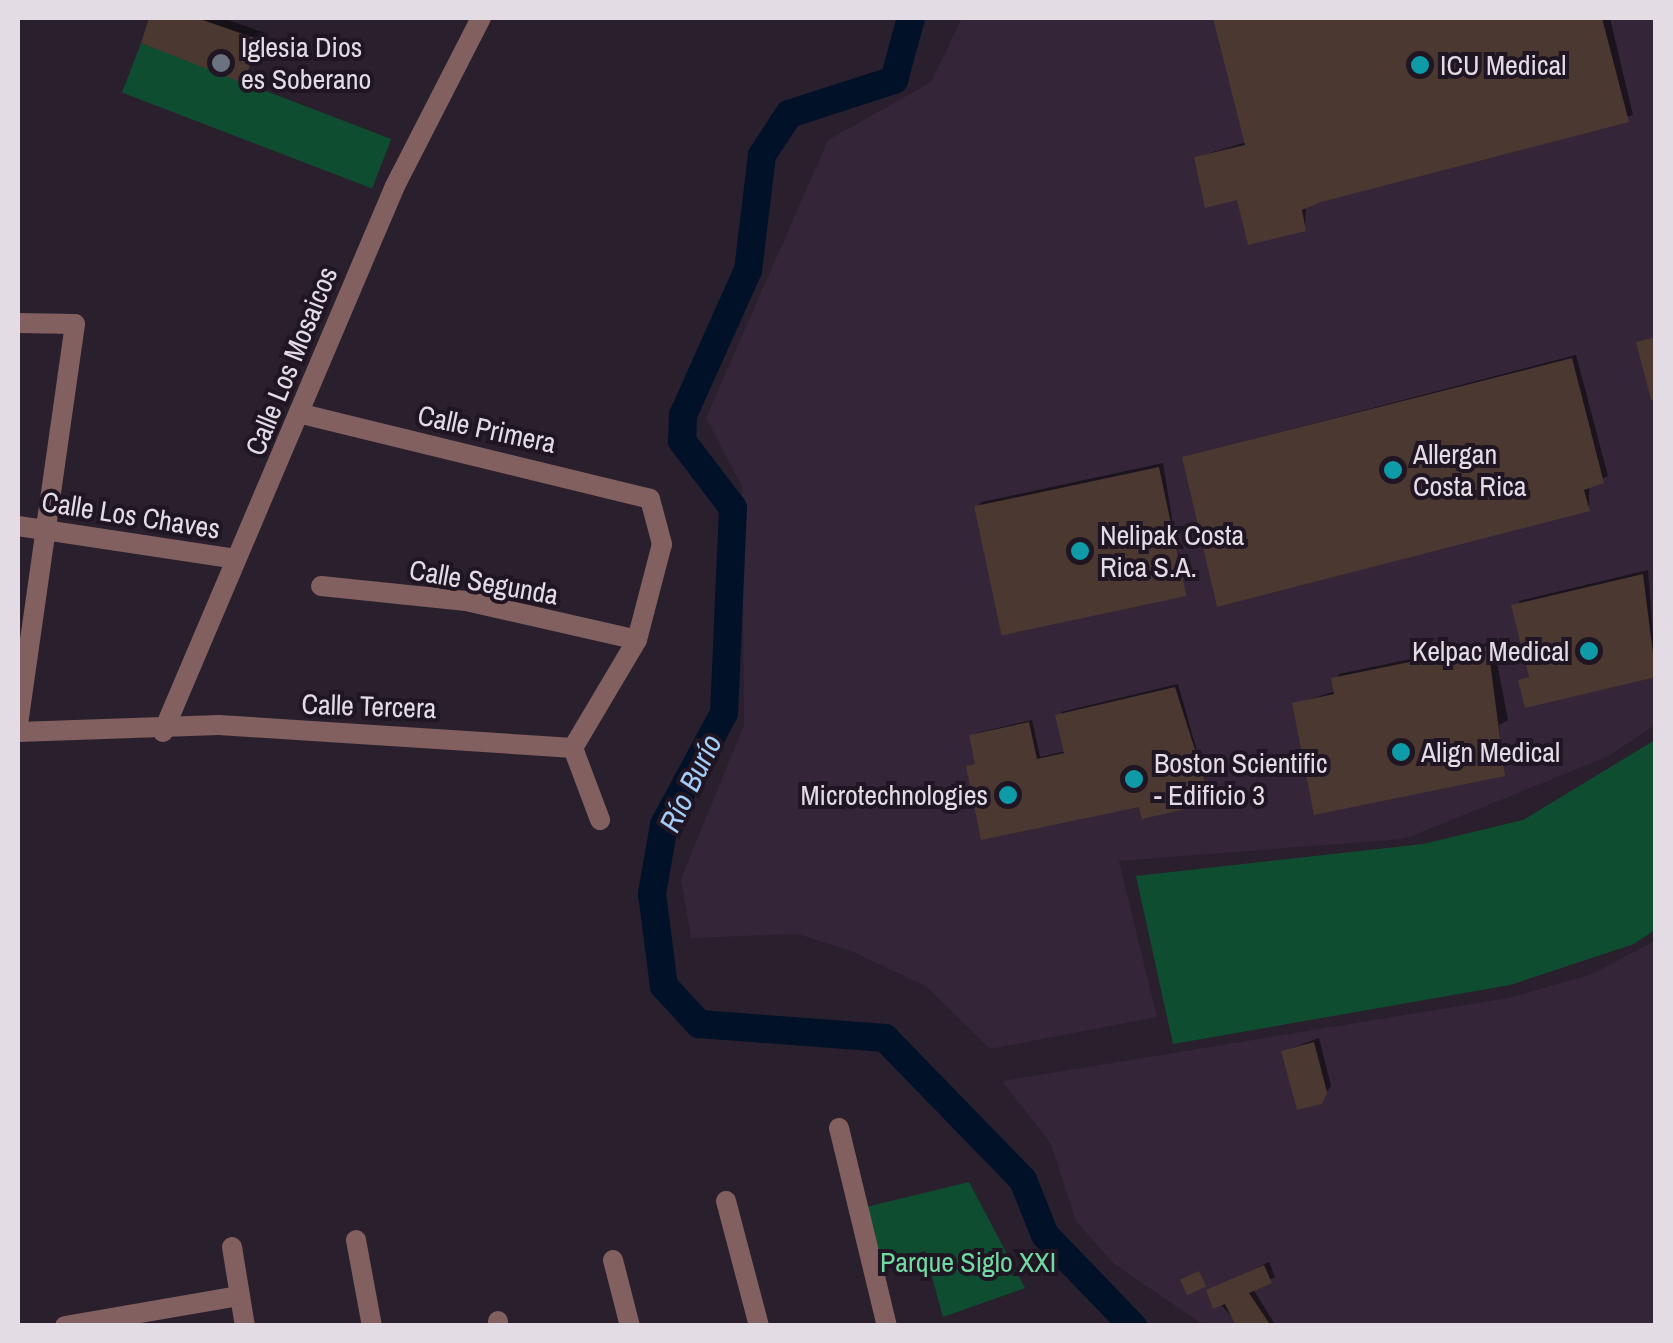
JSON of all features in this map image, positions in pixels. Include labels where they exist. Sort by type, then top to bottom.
[{"type":"street","name":"Calle Los Mosaicos","points":[[163,732],[302,414],[394,186],[481,18]]},
{"type":"street","points":[[18,323],[74,324],[42,526],[18,729]]},
{"type":"street","name":"Calle Primera","points":[[302,414],[629,489],[656,507],[662,544],[636,640]]},
{"type":"street","name":"Calle Los Chaves","points":[[18,526],[42,526],[236,559]]},
{"type":"street","name":"Calle Segunda","points":[[321,586],[466,601],[636,640]]},
{"type":"street","points":[[600,820],[573,748],[636,640]]},
{"type":"street","name":"Calle Tercera","points":[[18,729],[163,732],[219,725],[573,748]]},
{"type":"street","points":[[839,1128],[888,1326]]},
{"type":"street","points":[[726,1202],[759,1326]]},
{"type":"street","points":[[356,1240],[372,1326]]},
{"type":"street","points":[[232,1247],[245,1326]]},
{"type":"street","points":[[612,1260],[630,1326]]},
{"type":"street","points":[[65,1326],[239,1296]]},
{"type":"shaded area","points":[[962,18],[1655,18],[1655,725],[1607,757],[1404,839],[1119,861],[1157,1017],[990,1049],[927,987],[851,951],[798,934],[691,938],[681,879],[744,725],[742,486],[706,418],[828,140],[931,82]]},
{"type":"shaded area","points":[[1655,941],[1655,1325],[1204,1325],[1114,1264],[1076,1221],[1051,1144],[1002,1081],[1508,998],[1592,974]]},
{"type":"green space","points":[[141,43],[391,139],[372,189],[122,92]]},
{"type":"green space","points":[[1655,740],[1655,930],[1634,944],[1510,985],[1173,1044],[1136,876],[1423,844],[1523,820]]},
{"type":"green space","name":"Parque Siglo XXI","points":[[969,1182],[1025,1288],[943,1317],[925,1251],[880,1263],[866,1207]]},
{"type":"building","name":"Iglesia Dios es Soberano","points":[[149,18],[197,18],[260,40],[243,83],[141,43]]},
{"type":"building","name":"ICU Medical","points":[[1213,18],[1602,18],[1629,122],[1321,202],[1302,210],[1306,231],[1248,245],[1237,200],[1205,208],[1194,157],[1245,145]]},
{"type":"building","points":[[1656,337],[1656,399],[1651,400],[1636,342]]},
{"type":"building","name":"Allergan Costa Rica","points":[[1572,358],[1604,483],[1584,490],[1590,511],[1217,607],[1182,457]]},
{"type":"building","name":"Nelipak Costa Rica S.A.","points":[[1159,467],[1186,596],[1002,635],[974,506]]},
{"type":"building","name":"Kelpac Medical","points":[[1643,574],[1656,677],[1525,708],[1518,680],[1529,677],[1511,605]]},
{"type":"building","name":"Align Medical","points":[[1488,646],[1505,776],[1314,815],[1292,703],[1334,694],[1331,678]]},
{"type":"building","name":"Boston Scientific - Edificio 3","points":[[1175,687],[1212,803],[1142,819],[1139,807],[981,840],[966,766],[975,764],[969,735],[1029,722],[1037,759],[1064,753],[1055,715]]},
{"type":"building","points":[[1314,1042],[1327,1092],[1322,1104],[1297,1110],[1281,1051]]},
{"type":"building","points":[[1264,1265],[1272,1283],[1249,1293],[1271,1326],[1236,1326],[1225,1304],[1213,1309],[1206,1290]]},
{"type":"building","points":[[1199,1271],[1206,1286],[1187,1295],[1180,1280]]},
{"type":"waterway","name":"Río Burío","points":[[911,18],[894,80],[789,114],[762,155],[748,270],[683,415],[682,441],[733,508],[724,713],[664,825],[652,894],[664,986],[699,1024],[885,1038],[1023,1180],[1045,1235],[1133,1326]]},
{"type":"place","name":"Iglesia Dios es Soberano","points":[[221,63]]},
{"type":"place","name":"ICU Medical","points":[[1420,65]]},
{"type":"place","name":"Allergan Costa Rica","points":[[1393,470]]},
{"type":"place","name":"Nelipak Costa Rica S.A.","points":[[1080,551]]},
{"type":"place","name":"Kelpac Medical","points":[[1589,651]]},
{"type":"place","name":"Align Medical","points":[[1401,752]]},
{"type":"place","name":"Boston Scientific - Edificio 3","points":[[1134,779]]},
{"type":"place","name":"Microtechnologies","points":[[1008,795]]}]
